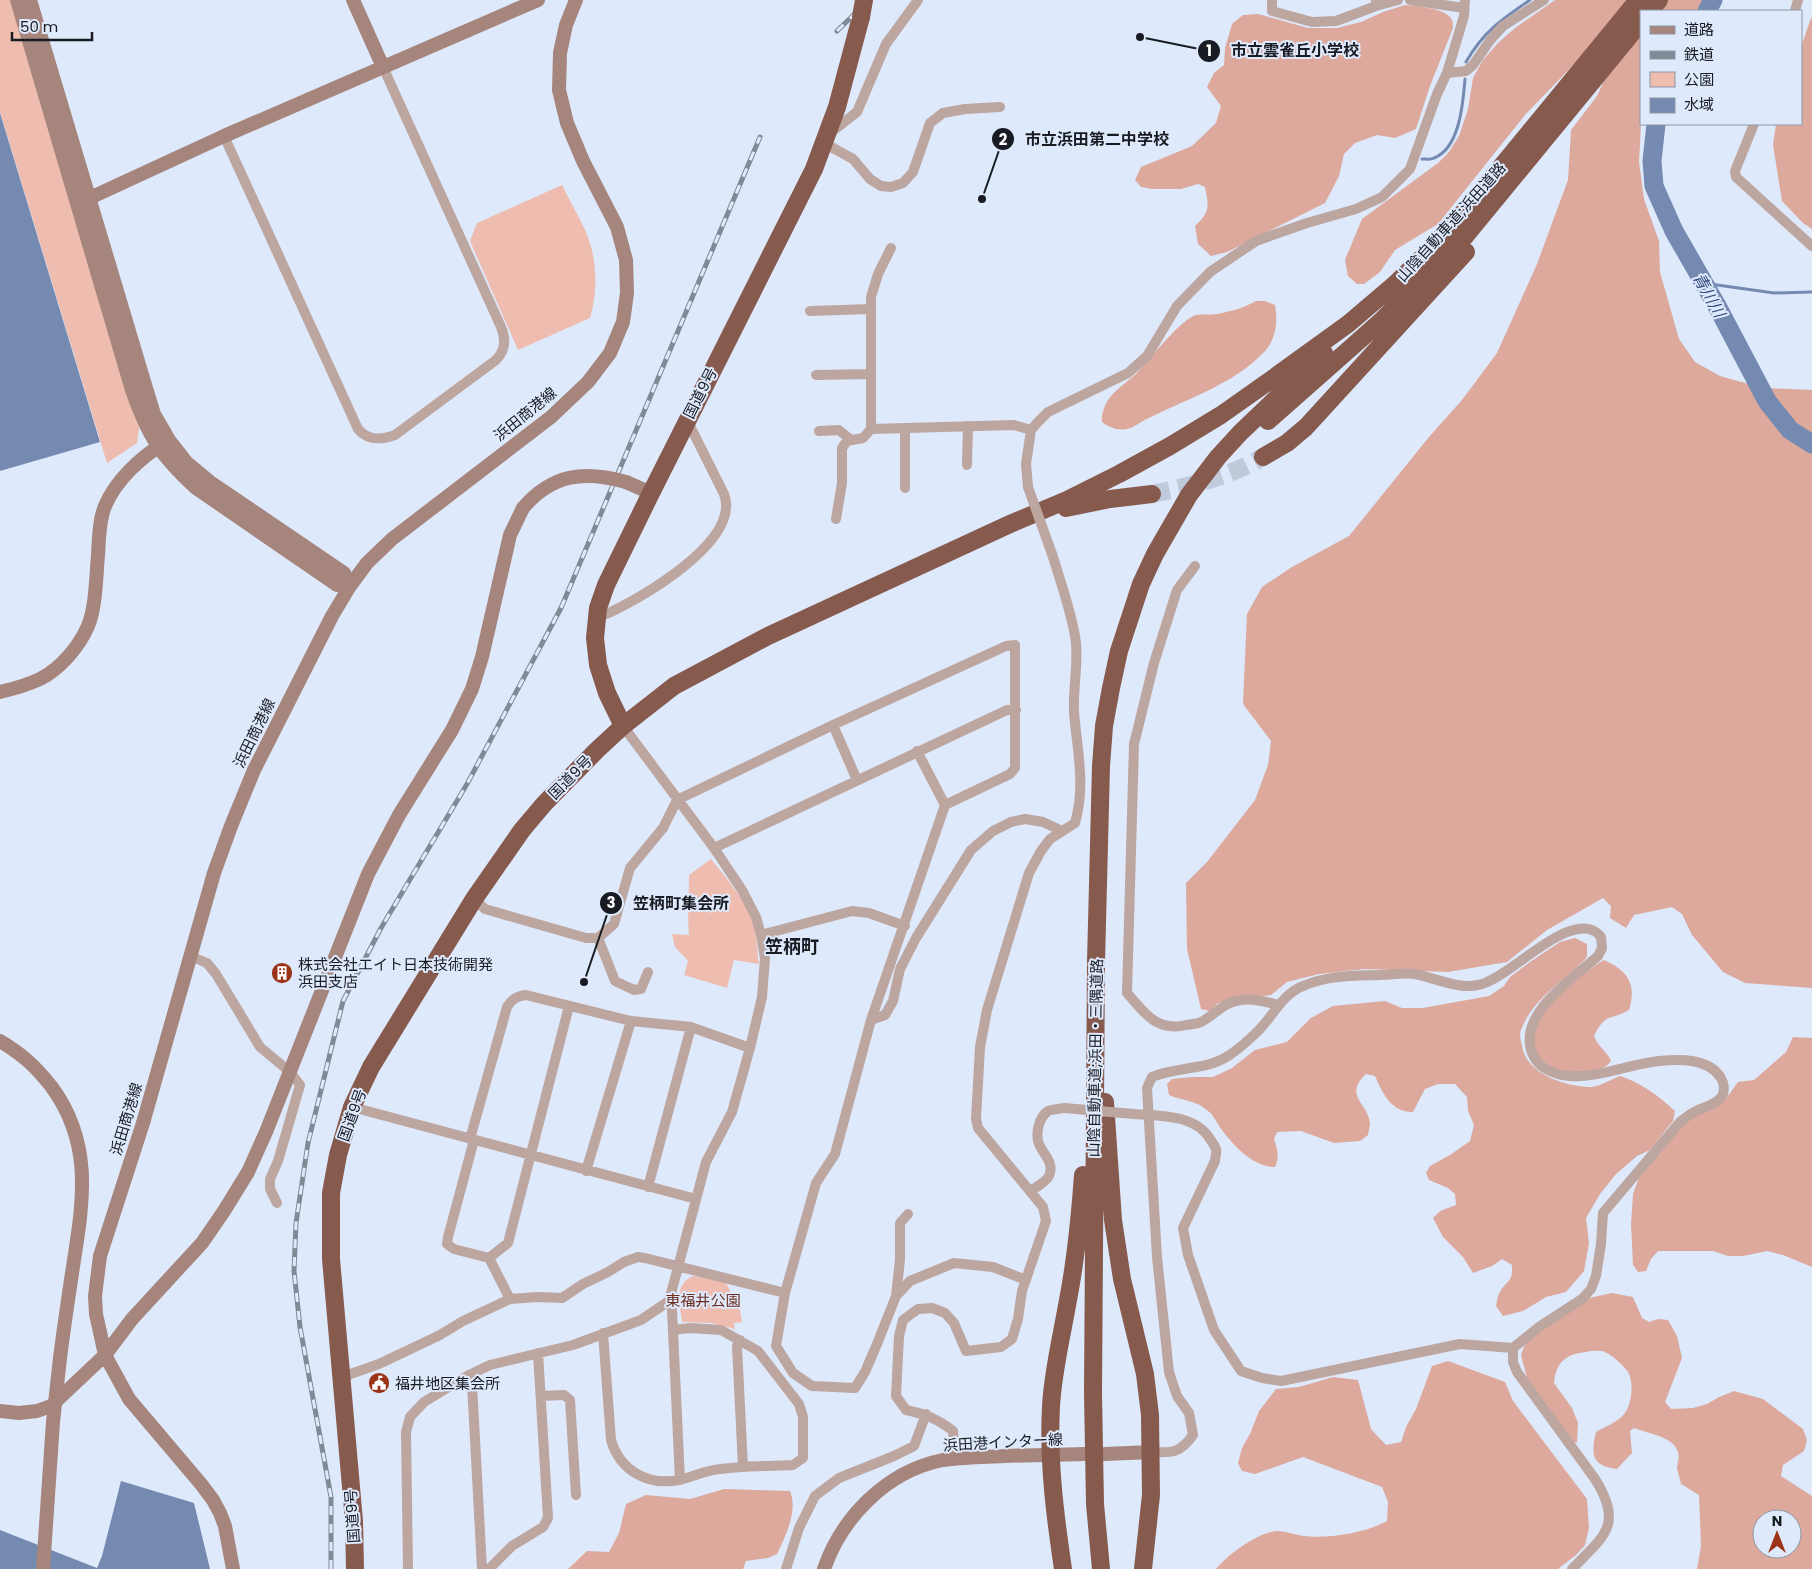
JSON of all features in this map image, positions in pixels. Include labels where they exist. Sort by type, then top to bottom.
[{"type":"highway","name":"国道9号","points":[[355,1569],[354,1521],[331,1259],[331,1193],[338,1155],[352,1107],[371,1067],[499,861],[544,804],[623,726],[598,665],[596,638],[598,608],[606,585],[651,493],[814,169],[848,71],[864,0]]},
{"type":"highway","name":"山陰自動車道;浜田道路","points":[[1230,452],[1268,422],[1380,322],[1462,240],[1557,126],[1638,0]]},
{"type":"highway","points":[[1651,10],[1659,0]]},
{"type":"highway","name":"山陰自動車道;浜田道路","points":[[1230,452],[1265,408],[1431,249],[1594,66],[1640,23]]},
{"type":"highway","points":[[1263,457],[1287,443],[1306,427],[1442,280],[1502,206],[1557,126]]},
{"type":"highway","points":[[623,726],[674,686],[713,664],[768,636],[1010,524],[1067,500],[1170,446],[1222,415],[1348,324],[1395,284]]},
{"type":"highway","name":"山陰自動車道;浜田・三隅道路","points":[[1101,1569],[1095,1504],[1093,1393],[1096,962],[1101,766],[1104,726],[1119,651],[1129,617],[1155,554],[1230,452]]},
{"type":"highway","points":[[1010,524],[1078,504],[1152,494]]},
{"type":"highway","points":[[1096,962],[1113,1220],[1122,1279],[1145,1374],[1150,1415],[1152,1452],[1151,1495],[1143,1569]]},
{"type":"highway","points":[[1063,1569],[1050,1455],[1051,1404],[1080,1222],[1084,1152],[1095,1105]]},
{"type":"street","points":[[224,136],[358,429],[362,434],[374,439],[395,435],[501,355],[505,343],[501,327],[353,0]]},
{"type":"street","points":[[83,201],[224,136],[538,0]]},
{"type":"street","name":"浜田商港線","points":[[233,1569],[225,1526],[213,1500],[129,1399],[105,1355],[96,1314],[95,1296],[100,1256],[142,1123],[214,873],[231,826],[254,770],[332,616],[350,586],[367,563],[392,539],[551,417],[588,382],[610,352],[623,322],[627,293],[626,260],[617,227],[583,161],[567,123],[559,90],[560,52],[566,25],[576,0]]},
{"type":"street","points":[[918,0],[886,44],[857,112],[825,139],[853,159],[870,178],[881,186],[892,187],[903,183],[913,172],[930,123],[943,113],[965,109],[1000,107]]},
{"type":"street","points":[[1272,0],[1272,11],[1312,22],[1336,21],[1376,3],[1398,0]]},
{"type":"street","points":[[956,1458],[953,1431],[941,1421],[926,1414],[906,1410],[896,1396],[899,1336],[903,1320],[918,1309],[932,1308],[945,1313],[954,1323],[966,1351],[1001,1347],[1012,1339],[1018,1319],[1022,1292],[1046,1221],[1043,1207],[978,1128],[976,1119],[980,1047],[987,1010],[1029,873],[1050,839],[1075,823],[1079,810],[1082,786],[1074,710],[1077,666],[1076,641],[1062,585],[1028,487],[1026,464],[1032,430],[1048,412],[1128,373],[1146,356],[1177,306],[1218,266],[1256,241],[1307,223],[1356,209],[1382,197],[1410,169],[1437,94],[1447,72],[1464,16],[1465,4],[1410,0]]},
{"type":"street","points":[[1447,72],[1466,71],[1473,65],[1491,38],[1503,26],[1544,0]]},
{"type":"street","points":[[26,1],[83,201],[163,444],[175,469],[196,488],[337,585],[350,586]]},
{"type":"street","points":[[1754,125],[1735,170],[1736,177],[1812,246]]},
{"type":"street","points":[[872,429],[871,309],[873,287],[891,248]]},
{"type":"street","points":[[810,311],[871,309]]},
{"type":"street","points":[[816,375],[871,374]]},
{"type":"street","points":[[604,615],[624,607],[678,572],[706,546],[720,525],[727,504],[724,494],[687,420]]},
{"type":"street","points":[[836,519],[842,484],[842,448],[847,441],[863,438],[872,429],[1014,425],[1032,430]]},
{"type":"street","points":[[967,465],[968,426]]},
{"type":"street","points":[[905,428],[905,488]]},
{"type":"street","points":[[819,431],[839,430],[851,440]]},
{"type":"street","points":[[0,692],[40,678],[58,665],[76,647],[88,625],[93,601],[104,507],[119,482],[132,468],[163,444]]},
{"type":"street","points":[[0,1411],[19,1413],[37,1411],[51,1406],[105,1355],[132,1319],[202,1243],[248,1172],[266,1132],[368,874],[399,815],[452,730],[472,689],[482,657],[510,535],[523,508],[543,488],[566,478],[583,476],[602,477],[626,482],[651,493]]},
{"type":"street","points":[[1195,566],[1178,590],[1154,663],[1134,744],[1126,993],[1151,1020],[1159,1025],[1180,1027],[1201,1022],[1218,1008],[1241,1000],[1261,1001],[1279,1006]]},
{"type":"street","points":[[474,899],[485,908],[586,938],[598,938],[614,924],[630,868],[663,828],[677,800],[1006,646],[1015,645],[1016,764],[1014,771],[945,804]]},
{"type":"street","points":[[714,848],[1007,710],[1016,710]]},
{"type":"street","points":[[623,726],[714,848],[749,902],[756,917],[765,958],[764,984],[750,1048],[732,1112],[710,1152],[669,1301],[672,1310],[680,1480]]},
{"type":"street","points":[[833,726],[857,780]]},
{"type":"street","points":[[908,1214],[900,1222],[900,1260],[896,1296],[871,1358],[855,1388],[812,1386],[793,1373],[776,1346],[786,1293],[816,1183],[834,1154],[871,1020],[905,926],[945,804],[918,751]]},
{"type":"street","points":[[871,1020],[885,1015],[893,1001],[900,969],[916,938],[971,850],[993,831],[1018,820],[1025,819],[1043,822],[1062,831]]},
{"type":"street","points":[[761,935],[852,911],[868,913],[905,926]]},
{"type":"street","points":[[1031,1191],[1048,1178],[1051,1170],[1048,1157],[1039,1144],[1037,1133],[1040,1121],[1048,1111],[1064,1108],[1134,1114],[1149,1115],[1173,1117],[1198,1124],[1216,1149],[1215,1161],[1184,1228],[1188,1255],[1214,1330],[1241,1371],[1262,1378],[1281,1381],[1460,1344],[1513,1348],[1539,1327],[1582,1299],[1591,1289],[1596,1276],[1600,1252],[1603,1213],[1680,1122],[1722,1096],[1723,1081],[1717,1072],[1705,1064],[1693,1061],[1659,1061],[1592,1074],[1569,1076],[1554,1073],[1536,1062],[1532,1055],[1530,1043],[1530,1029],[1536,1015],[1544,1004],[1598,956],[1602,948],[1602,942],[1601,937],[1593,930],[1574,930],[1558,936],[1494,980],[1480,985],[1458,985],[1414,974],[1401,973],[1334,977],[1300,987],[1279,1006],[1260,1029],[1229,1056],[1212,1064],[1161,1073],[1152,1077],[1147,1088],[1149,1115],[1157,1257],[1169,1372],[1177,1396],[1189,1413],[1193,1435],[1185,1446],[1171,1453],[1105,1454]]},
{"type":"street","points":[[598,938],[615,981],[634,990],[641,989],[648,972]]},
{"type":"street","points":[[190,956],[207,964],[212,969],[260,1048],[290,1072],[300,1085],[278,1161],[270,1179],[270,1189],[278,1203]]},
{"type":"street","points":[[510,1299],[489,1258],[454,1249],[446,1241],[506,1007],[515,998],[526,995],[631,1020],[691,1027],[750,1048]]},
{"type":"street","points":[[489,1258],[508,1243],[570,1006]]},
{"type":"street","points":[[586,1171],[631,1020]]},
{"type":"street","points":[[648,1186],[691,1027]]},
{"type":"street","points":[[0,1041],[24,1056],[42,1074],[56,1093],[77,1137],[81,1155],[83,1191],[81,1215],[60,1358],[53,1422],[43,1569]]},
{"type":"street","points":[[352,1107],[696,1199]]},
{"type":"street","points":[[342,1377],[378,1364],[510,1299],[562,1298],[583,1284],[624,1262],[638,1257],[786,1293]]},
{"type":"street","points":[[896,1296],[910,1281],[954,1264],[993,1267],[1026,1280]]},
{"type":"street","points":[[408,1569],[406,1432],[410,1416],[424,1402],[467,1376],[490,1365],[572,1345],[603,1332],[641,1320],[669,1301]]},
{"type":"street","points":[[603,1332],[611,1440],[617,1455],[630,1470],[647,1479],[668,1482],[717,1469],[793,1465],[803,1458],[803,1426],[799,1404],[758,1351],[721,1330],[690,1328],[673,1330]]},
{"type":"street","points":[[740,1340],[736,1346],[743,1467]]},
{"type":"street","points":[[1513,1348],[1513,1362],[1517,1372],[1595,1479],[1608,1505],[1608,1525],[1602,1539],[1572,1569]]},
{"type":"street","points":[[489,1569],[512,1546],[547,1523],[548,1512],[538,1353]]},
{"type":"street","points":[[467,1376],[472,1384],[482,1569]]},
{"type":"street","points":[[541,1396],[564,1395],[570,1400],[576,1495]]},
{"type":"street","points":[[786,1569],[799,1528],[815,1496],[840,1478],[914,1446],[926,1414]]},
{"type":"street","name":"浜田港インター線","points":[[824,1569],[830,1551],[844,1528],[861,1507],[879,1490],[927,1464],[956,1458],[1084,1454]]},
{"type":"green space","points":[[0,0],[14,0],[140,423],[137,443],[107,463],[0,112]]},
{"type":"green space","points":[[562,185],[585,230],[591,247],[595,267],[593,308],[590,318],[518,350],[470,241],[477,223]]},
{"type":"green space","points":[[711,859],[736,890],[746,907],[754,925],[756,939],[759,964],[734,960],[727,988],[684,975],[688,961],[675,947],[672,934],[689,935],[689,875]]},
{"type":"green space","name":"東福井公園","points":[[693,1276],[726,1283],[740,1310],[742,1322],[734,1323],[735,1329],[711,1323],[682,1322],[679,1302],[680,1290],[683,1284]]},
{"type":"shaded area","points":[[1555,0],[1706,0],[1701,10],[1640,10],[1641,125],[1639,162],[1644,199],[1659,241],[1660,272],[1679,339],[1695,362],[1720,376],[1763,388],[1812,390],[1812,988],[1745,983],[1723,972],[1692,935],[1682,914],[1672,907],[1634,915],[1626,928],[1610,918],[1611,906],[1603,898],[1547,930],[1507,962],[1448,972],[1365,969],[1319,974],[1287,982],[1271,995],[1218,1003],[1210,1011],[1201,1009],[1187,949],[1186,883],[1207,862],[1255,800],[1268,765],[1271,741],[1243,704],[1247,614],[1262,587],[1292,567],[1349,536],[1429,437],[1462,400],[1497,353],[1537,264],[1568,180],[1571,130],[1597,96],[1606,76],[1579,59],[1525,115],[1438,224],[1395,250],[1380,272],[1364,284],[1357,284],[1348,276],[1345,260],[1362,219],[1438,163],[1449,152],[1459,136],[1468,109],[1473,78],[1483,60],[1515,28]]},
{"type":"shaded area","points":[[1405,5],[1438,10],[1449,16],[1453,24],[1416,129],[1395,138],[1377,135],[1355,143],[1344,154],[1339,176],[1325,203],[1227,252],[1211,256],[1198,244],[1195,226],[1206,213],[1205,187],[1198,184],[1181,189],[1152,189],[1141,187],[1135,180],[1141,167],[1192,146],[1216,123],[1221,106],[1207,87],[1214,73],[1224,65],[1225,48],[1232,24],[1243,15],[1258,14],[1308,28],[1337,28],[1361,22]]},
{"type":"shaded area","points":[[1812,18],[1812,229],[1803,223],[1782,201],[1773,145],[1776,125],[1802,125],[1802,44]]},
{"type":"shaded area","points":[[1256,301],[1265,301],[1275,305],[1276,324],[1274,336],[1268,347],[1252,363],[1225,382],[1148,418],[1136,426],[1117,429],[1102,422],[1103,411],[1111,396],[1136,374],[1182,324],[1196,315],[1226,312]]},
{"type":"shaded area","points":[[1575,938],[1587,944],[1587,957],[1541,999],[1526,1019],[1520,1033],[1525,1055],[1539,1071],[1571,1085],[1592,1087],[1620,1076],[1649,1090],[1675,1111],[1673,1121],[1650,1150],[1637,1156],[1616,1174],[1600,1194],[1586,1218],[1589,1243],[1584,1271],[1566,1292],[1546,1297],[1523,1311],[1503,1316],[1496,1306],[1500,1292],[1511,1277],[1512,1265],[1502,1259],[1492,1266],[1473,1273],[1463,1257],[1443,1237],[1433,1218],[1440,1211],[1456,1205],[1455,1194],[1448,1188],[1429,1180],[1426,1173],[1430,1166],[1470,1141],[1474,1125],[1468,1111],[1467,1097],[1455,1084],[1438,1084],[1425,1089],[1413,1112],[1399,1109],[1393,1105],[1381,1089],[1375,1076],[1366,1074],[1359,1082],[1357,1094],[1370,1123],[1368,1135],[1360,1141],[1334,1143],[1301,1131],[1277,1132],[1274,1139],[1278,1156],[1275,1167],[1252,1160],[1232,1143],[1204,1107],[1169,1095],[1167,1084],[1172,1079],[1213,1077],[1232,1068],[1255,1050],[1287,1042],[1311,1018],[1333,1006],[1385,1001],[1402,1008],[1423,1008],[1489,996],[1504,986],[1510,977],[1530,962],[1560,942]]},
{"type":"shaded area","points":[[1604,960],[1625,974],[1629,979],[1632,993],[1629,1010],[1605,1020],[1594,1036],[1611,1061],[1603,1068],[1597,1070],[1573,1073],[1562,1072],[1543,1061],[1538,1054],[1534,1040],[1537,1025],[1545,1010],[1564,990],[1580,976]]},
{"type":"shaded area","points":[[1793,1037],[1812,1038],[1812,1267],[1783,1255],[1767,1251],[1743,1256],[1728,1256],[1713,1251],[1658,1251],[1651,1259],[1646,1271],[1638,1272],[1633,1265],[1631,1224],[1633,1194],[1641,1172],[1690,1117],[1725,1100],[1738,1082],[1754,1080],[1786,1052]]},
{"type":"shaded area","points":[[1612,1293],[1633,1297],[1642,1318],[1649,1322],[1658,1319],[1668,1320],[1677,1336],[1682,1358],[1665,1402],[1671,1409],[1693,1408],[1707,1404],[1734,1391],[1763,1399],[1803,1429],[1807,1440],[1804,1451],[1783,1465],[1781,1476],[1812,1496],[1812,1569],[1697,1569],[1701,1546],[1699,1495],[1681,1484],[1677,1468],[1679,1454],[1671,1442],[1634,1428],[1630,1431],[1632,1453],[1617,1469],[1602,1465],[1595,1458],[1596,1432],[1622,1416],[1629,1404],[1631,1382],[1628,1372],[1618,1361],[1601,1351],[1579,1353],[1568,1357],[1560,1364],[1554,1383],[1572,1408],[1578,1423],[1577,1443],[1574,1442],[1528,1382],[1521,1355],[1526,1341],[1589,1298]]},
{"type":"shaded area","points":[[1448,1361],[1505,1382],[1513,1401],[1587,1499],[1589,1528],[1585,1545],[1576,1555],[1558,1569],[1216,1569],[1244,1545],[1269,1532],[1280,1531],[1313,1537],[1335,1536],[1358,1532],[1387,1521],[1388,1502],[1382,1487],[1303,1457],[1255,1474],[1242,1471],[1238,1463],[1242,1448],[1259,1411],[1276,1389],[1299,1387],[1333,1377],[1358,1380],[1371,1429],[1386,1445],[1401,1442],[1432,1366]]},
{"type":"shaded area","points":[[724,1489],[790,1491],[793,1507],[792,1515],[777,1554],[768,1558],[746,1561],[743,1569],[568,1569],[587,1551],[609,1552],[619,1533],[626,1504],[646,1495],[690,1499]]},
{"type":"water","points":[[0,113],[100,442],[0,471]]},
{"type":"water","points":[[121,1481],[194,1503],[210,1569],[0,1569],[0,1530],[97,1568],[102,1556]]},
{"type":"waterway","points":[[1466,62],[1486,34],[1530,0]]},
{"type":"waterway","name":"青川川","points":[[1708,10],[1713,0]]},
{"type":"waterway","points":[[1422,159],[1434,158],[1443,153],[1450,145],[1455,135],[1461,112],[1465,79]]},
{"type":"waterway","name":"青川川","points":[[1656,125],[1652,161],[1654,186],[1674,231],[1717,306],[1767,401],[1790,430],[1812,444]]},
{"type":"waterway","points":[[1703,283],[1774,293],[1812,292]]},
{"type":"tunnel","points":[[1152,494],[1223,475],[1263,457]]},
{"type":"railway","points":[[837,31],[869,0]]},
{"type":"railway","points":[[331,1569],[331,1497],[300,1327],[294,1271],[296,1223],[308,1143],[343,1001],[381,928],[467,784],[561,608],[760,137]]},
{"type":"place","name":"市立雲雀丘小学校","points":[[1140,37]]},
{"type":"place","name":"市立浜田第二中学校","points":[[982,199]]},
{"type":"place","name":"株式会社エイト日本技術開発 浜田支店","points":[[282,973]]},
{"type":"place","name":"笠柄町集会所","points":[[584,982]]},
{"type":"place","name":"福井地区集会所","points":[[379,1383]]},
{"type":"district","name":"笠柄町","points":[[792,946]]}]
